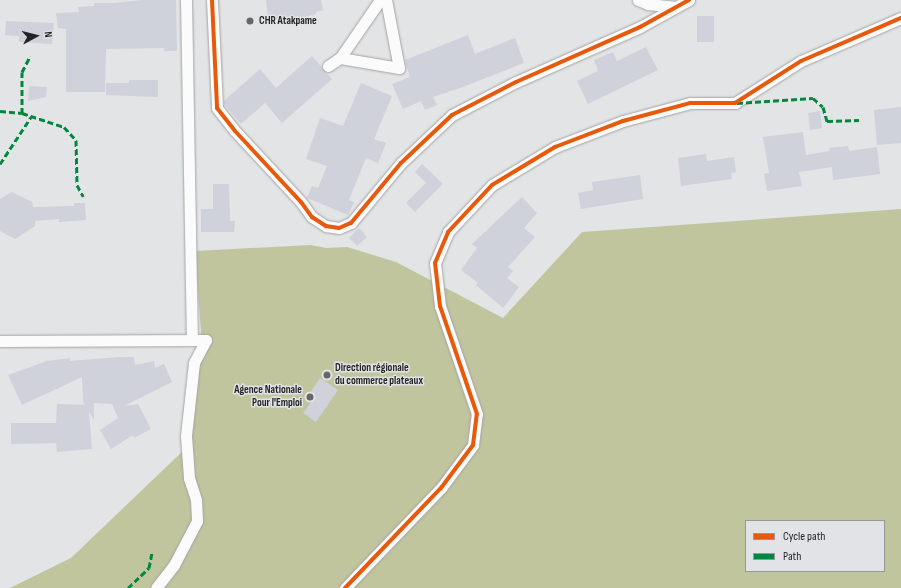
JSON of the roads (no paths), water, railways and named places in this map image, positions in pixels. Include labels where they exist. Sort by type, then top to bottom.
[{"type":"street","points":[[186,0],[192,339]]},
{"type":"street","points":[[212,0],[218,108],[235,131],[301,202],[312,217],[326,226],[339,228],[351,223],[401,163],[452,116],[516,82],[640,27],[689,0]]},
{"type":"street","points":[[328,66],[340,58],[380,0]]},
{"type":"street","points":[[340,58],[399,68],[386,0]]},
{"type":"street","points":[[638,0],[648,4],[676,8]]},
{"type":"street","points":[[345,588],[441,488],[473,445],[477,414],[440,306],[436,263],[448,232],[492,185],[555,147],[623,121],[690,103],[735,103],[801,61],[901,18]]},
{"type":"street","points":[[0,341],[206,340],[194,363],[186,436],[189,478],[196,500],[197,522],[174,565],[156,588]]},
{"type":"place","name":"CHR Atakpame","points":[[250,21]]},
{"type":"place","name":"Direction régionale du commerce plateaux","points":[[327,375]]},
{"type":"place","name":"Agence Nationale Pour l'Emploi","points":[[310,397]]}]
